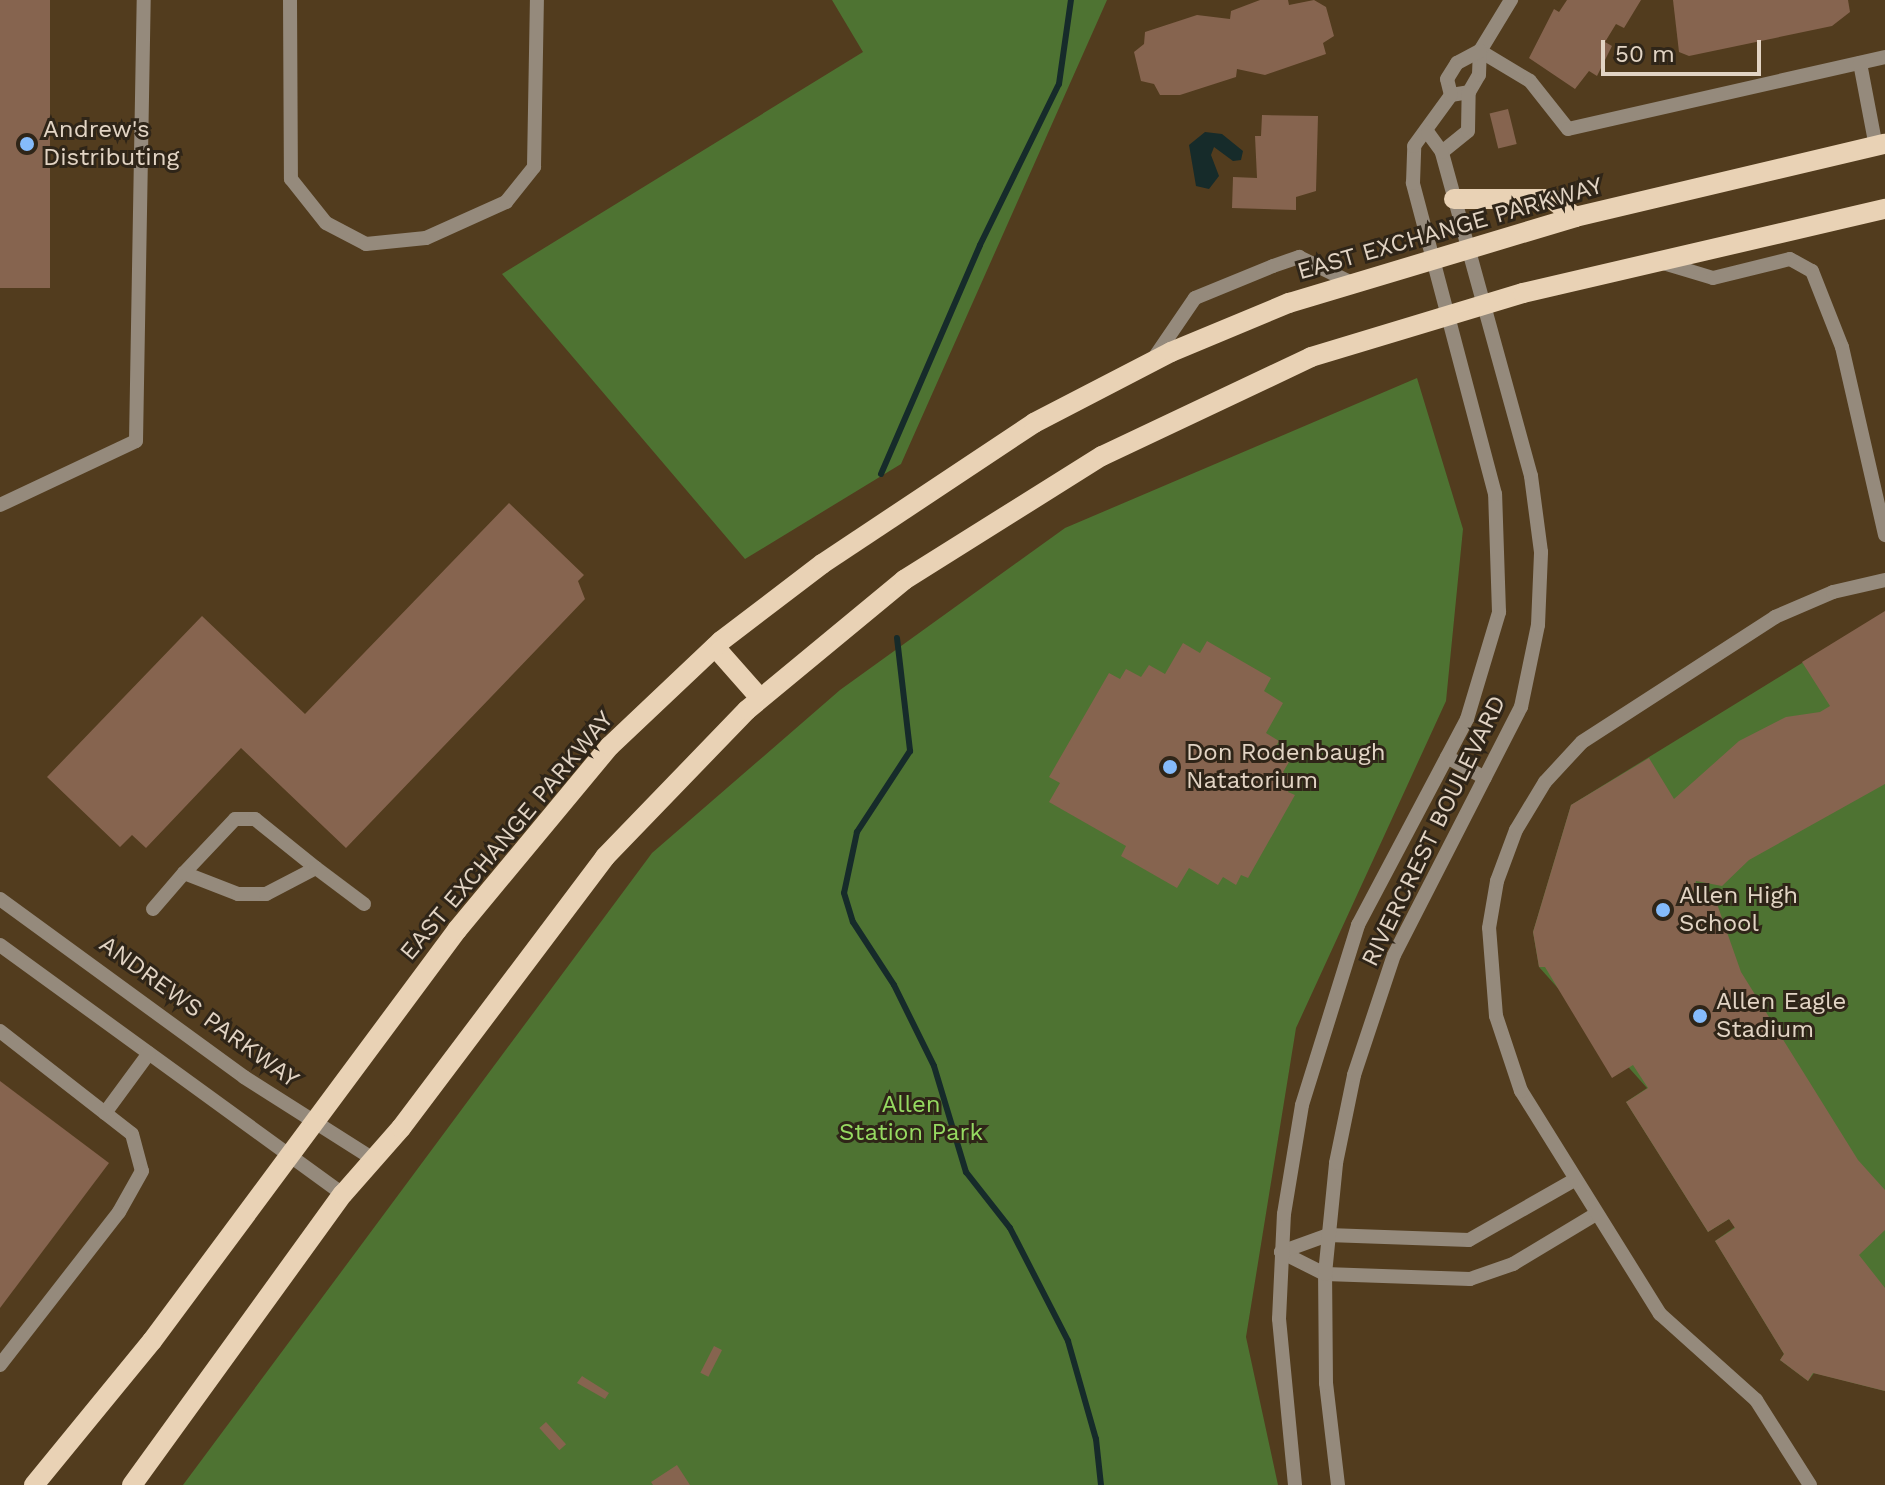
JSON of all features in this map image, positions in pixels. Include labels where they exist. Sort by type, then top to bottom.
[{"type":"main road","name":"EAST EXCHANGE PARKWAY","points":[[34,1485],[152,1341],[457,930],[610,746],[715,647],[919,494],[1034,423],[1151,362],[1348,281],[1575,217],[1880,146]]},
{"type":"main road","points":[[1454,199],[1552,199],[1575,217]]},
{"type":"main road","points":[[132,1485],[343,1194],[605,857],[760,698],[904,580],[1068,475],[1268,374],[1483,304],[1885,209]]},
{"type":"main road","points":[[715,647],[760,698]]},
{"type":"street","points":[[0,505],[136,441],[144,0]]},
{"type":"street","points":[[290,0],[291,179],[326,223],[366,244],[426,238],[506,202],[534,167],[537,0]]},
{"type":"street","points":[[1442,152],[1468,131],[1469,92],[1479,75],[1480,51],[1511,0]]},
{"type":"street","points":[[1480,51],[1530,81],[1568,129],[1885,57]]},
{"type":"street","points":[[1428,133],[1451,95],[1447,79],[1457,63],[1480,51]]},
{"type":"street","points":[[1860,63],[1880,146]]},
{"type":"street","points":[[1451,95],[1469,92]]},
{"type":"street","name":"RIVERCREST BOULEVARD","points":[[1295,1485],[1281,1373],[1281,1252],[1297,1124],[1336,980],[1376,885],[1447,757],[1490,657],[1502,556],[1495,494],[1445,315],[1413,183],[1414,146],[1428,133],[1442,152],[1531,476],[1541,561],[1530,679],[1485,778],[1420,900],[1373,1011],[1341,1135],[1325,1274],[1326,1383],[1338,1485]]},
{"type":"street","points":[[1151,362],[1195,298],[1299,257],[1348,281]]},
{"type":"street","points":[[1660,262],[1713,278],[1799,261],[1819,281],[1832,333],[1842,347],[1885,535]]},
{"type":"street","points":[[1803,1483],[1756,1400],[1660,1314],[1574,1180],[1515,1078],[1491,984],[1491,910],[1516,830],[1562,762],[1617,716],[1790,610],[1885,580]]},
{"type":"street","points":[[1447,757],[1485,778]]},
{"type":"street","points":[[153,909],[235,819],[255,819],[364,904]]},
{"type":"street","points":[[184,873],[238,894],[266,894],[316,868]]},
{"type":"street","name":"ANDREWS PARKWAY","points":[[0,899],[244,1077],[373,1159]]},
{"type":"street","points":[[0,945],[343,1194]]},
{"type":"street","points":[[0,1031],[132,1134],[142,1171],[119,1212],[0,1365]]},
{"type":"street","points":[[105,1113],[149,1053]]},
{"type":"street","points":[[1281,1252],[1328,1235],[1469,1240],[1574,1180]]},
{"type":"street","points":[[1281,1252],[1325,1274],[1470,1279],[1513,1264],[1596,1214]]},
{"type":"green space","points":[[832,0],[1107,0],[901,464],[745,559],[502,274],[863,52]]},
{"type":"green space","name":"Allen Station Park","points":[[1417,378],[1463,529],[1446,701],[1296,1028],[1246,1337],[1278,1485],[183,1485],[652,853],[840,690],[1065,528]]},
{"type":"green space","name":"Allen Eagle Stadium","points":[[1885,612],[1885,1391],[1814,1373],[1808,1381],[1780,1360],[1784,1354],[1715,1241],[1735,1227],[1729,1219],[1708,1232],[1626,1102],[1647,1088],[1539,967],[1533,932],[1571,805]]},
{"type":"water","points":[[1205,132],[1222,134],[1243,151],[1241,160],[1233,161],[1214,147],[1211,155],[1219,176],[1209,189],[1196,186],[1189,145]]},
{"type":"building","name":"Andrew's Distributing","points":[[0,0],[50,0],[50,288],[0,288]]},
{"type":"building","points":[[1260,0],[1288,0],[1289,5],[1314,0],[1326,7],[1334,36],[1323,43],[1326,54],[1265,75],[1237,69],[1236,77],[1180,95],[1160,95],[1154,84],[1141,81],[1134,52],[1144,44],[1145,32],[1197,15],[1230,19],[1231,11]]},
{"type":"building","points":[[1567,0],[1641,0],[1624,28],[1616,24],[1605,42],[1612,46],[1597,76],[1589,71],[1575,89],[1529,58],[1554,9],[1559,12]]},
{"type":"building","points":[[1673,0],[1848,0],[1850,12],[1832,26],[1689,56],[1679,52]]},
{"type":"building","points":[[1508,109],[1517,144],[1498,149],[1490,114]]},
{"type":"building","points":[[1262,115],[1318,116],[1316,191],[1296,197],[1296,210],[1232,208],[1233,177],[1257,178],[1255,136],[1261,136]]},
{"type":"building","points":[[509,503],[584,575],[578,581],[585,599],[346,848],[241,748],[146,848],[132,835],[120,847],[47,777],[202,616],[305,714]]},
{"type":"building","name":"Allen Eagle Stadium","points":[[1885,611],[1885,784],[1749,860],[1722,886],[1696,881],[1693,895],[1716,901],[1741,972],[1858,1160],[1885,1190],[1885,1230],[1859,1255],[1885,1288],[1885,1391],[1813,1373],[1808,1381],[1780,1360],[1784,1354],[1715,1241],[1735,1228],[1729,1219],[1708,1232],[1626,1102],[1648,1088],[1633,1065],[1612,1078],[1545,967],[1539,967],[1533,932],[1571,805],[1649,758],[1674,799],[1739,741],[1786,717],[1820,712],[1830,706],[1802,662]]},
{"type":"building","name":"Don Rodenbaugh Natatorium","points":[[1207,641],[1271,678],[1264,691],[1283,703],[1266,733],[1279,741],[1272,753],[1289,762],[1283,772],[1295,780],[1288,792],[1295,795],[1248,878],[1241,875],[1236,885],[1223,877],[1218,885],[1189,868],[1177,888],[1121,856],[1126,846],[1049,802],[1060,783],[1049,777],[1109,673],[1120,679],[1126,669],[1141,677],[1149,665],[1165,674],[1183,643],[1200,653]]},
{"type":"building","points":[[0,1081],[109,1163],[0,1308]]},
{"type":"building","points":[[714,1346],[722,1350],[708,1377],[700,1373]]},
{"type":"building","points":[[582,1376],[609,1393],[605,1399],[577,1383]]},
{"type":"building","points":[[546,1422],[566,1444],[559,1450],[539,1428]]},
{"type":"building","points":[[677,1465],[690,1485],[653,1485],[651,1482]]},
{"type":"waterway","points":[[881,474],[980,245],[1059,84],[1071,0]]},
{"type":"waterway","points":[[897,638],[910,751],[857,832],[844,893],[853,922],[894,985],[934,1066],[966,1172],[1010,1228],[1068,1341],[1096,1439],[1101,1485]]},
{"type":"place","name":"Andrew's Distributing","points":[[27,144]]},
{"type":"place","name":"Don Rodenbaugh Natatorium","points":[[1170,767]]},
{"type":"place","name":"Allen High School","points":[[1663,910]]},
{"type":"place","name":"Allen Eagle Stadium","points":[[1700,1016]]}]
